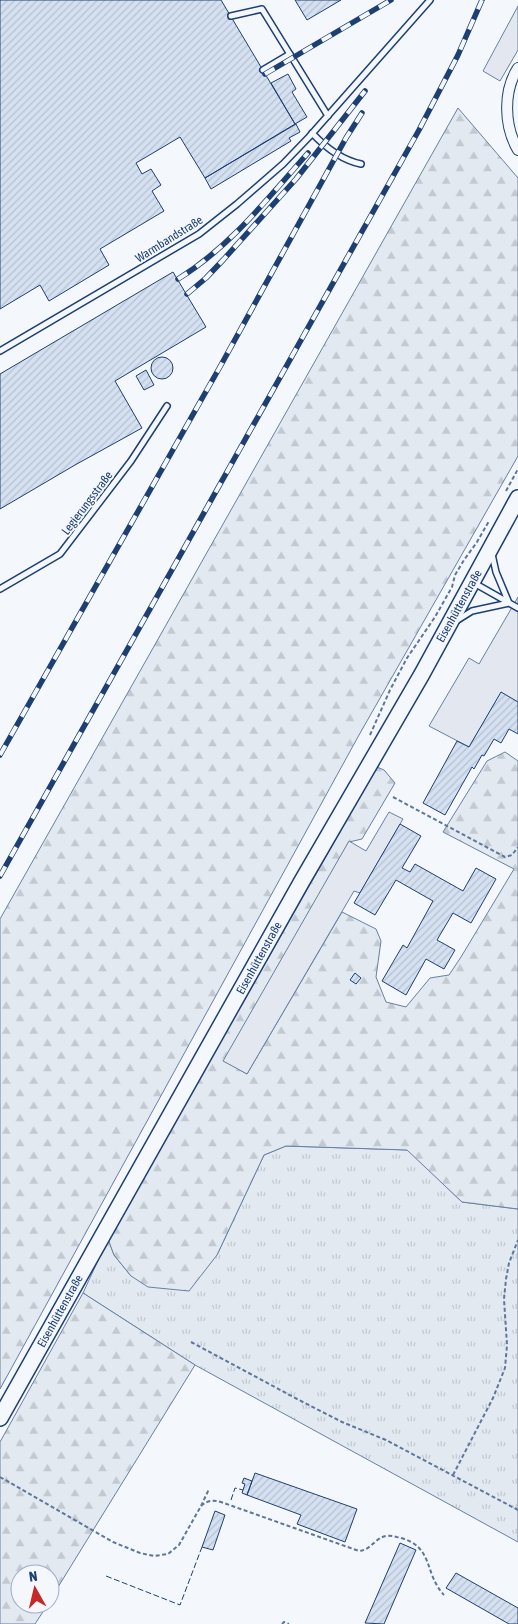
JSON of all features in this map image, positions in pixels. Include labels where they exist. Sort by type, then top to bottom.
[{"type":"street","points":[[518,68],[507,99],[510,133],[518,150]]},
{"type":"street","name":"Eisenhüttenstraße","points":[[0,1418],[518,498]]},
{"type":"lane","name":"Warmbandstraße","points":[[0,351],[199,234],[258,186],[283,164],[328,116],[430,0]]},
{"type":"lane","points":[[231,16],[262,9],[328,116]]},
{"type":"lane","points":[[263,70],[290,54]]},
{"type":"lane","points":[[312,133],[337,155],[350,162],[360,164]]},
{"type":"lane","name":"Legierungsstraße","points":[[0,589],[60,554],[131,462],[167,406]]},
{"type":"lane","points":[[492,545],[492,560],[509,603]]},
{"type":"lane","points":[[471,582],[518,608]]},
{"type":"lane","points":[[447,627],[472,611],[509,603]]},
{"type":"path","points":[[393,797],[506,857],[512,855],[518,847]]},
{"type":"path","points":[[453,1475],[493,1398],[505,1368],[508,1345],[504,1299],[506,1279],[509,1263],[518,1240]]},
{"type":"path","points":[[191,1342],[342,1422],[386,1440],[518,1510]]},
{"type":"path","points":[[0,1476],[113,1542],[147,1555],[161,1556],[174,1550],[179,1545],[201,1506],[208,1489]]},
{"type":"path","points":[[201,1506],[213,1500],[221,1502],[359,1550],[367,1549],[382,1537],[387,1536],[412,1542],[422,1550],[434,1582],[444,1595]]},
{"type":"path","points":[[282,1624],[284,1622],[290,1624]]},
{"type":"green space","points":[[458,108],[518,178],[518,456],[359,735],[0,1389],[0,919]]},
{"type":"green space","points":[[505,752],[518,761],[518,1209],[462,1202],[407,1150],[286,1146],[264,1155],[217,1255],[189,1291],[148,1287],[131,1276],[114,1255],[108,1239],[377,767],[384,770],[395,783],[362,839],[349,842],[224,1061],[247,1074],[342,912],[376,929],[381,941],[376,977],[386,1002],[406,1007],[430,978],[449,975],[514,869],[443,832],[487,761]]},
{"type":"green space","points":[[286,1146],[408,1150],[462,1202],[518,1209],[518,1542],[195,1365],[83,1293],[108,1239],[114,1255],[131,1276],[217,1255],[264,1155]]},
{"type":"green space","points":[[83,1293],[195,1365],[60,1584],[60,1564],[10,1564],[10,1614],[42,1614],[35,1624],[0,1624],[0,1442]]},
{"type":"shaded area","points":[[518,6],[518,50],[500,81],[483,71]]},
{"type":"shaded area","points":[[518,597],[518,702],[501,693],[469,747],[429,726],[469,658],[479,664]]},
{"type":"shaded area","points":[[389,812],[403,819],[360,893],[354,891],[247,1074],[223,1061],[349,841],[366,851]]},
{"type":"building","points":[[0,0],[221,0],[295,124],[205,178],[180,137],[136,163],[142,174],[151,169],[161,185],[152,191],[164,211],[100,249],[109,265],[49,301],[40,285],[0,309]]},
{"type":"building","points":[[295,0],[341,0],[307,20]]},
{"type":"building","points":[[288,74],[296,89],[292,92],[307,117],[295,124],[271,83]]},
{"type":"building","points":[[296,124],[300,132],[289,138],[291,141],[211,189],[205,178]]},
{"type":"building","points":[[173,272],[206,327],[115,381],[142,428],[0,509],[0,374]]},
{"type":"building","points":[[162,357],[170,360],[173,368],[170,376],[162,379],[154,376],[151,368],[154,360]]},
{"type":"building","points":[[146,370],[154,385],[144,390],[136,376]]},
{"type":"building","points":[[501,692],[518,702],[518,734],[509,729],[501,743],[494,739],[474,769],[472,767],[445,815],[423,803],[457,741],[469,747]]},
{"type":"building","points":[[400,824],[421,836],[402,868],[410,872],[415,864],[463,891],[476,868],[496,879],[471,923],[453,913],[437,940],[455,950],[444,969],[426,959],[406,995],[382,981],[403,945],[407,948],[433,901],[396,880],[375,915],[354,903]]},
{"type":"building","points":[[355,973],[361,978],[356,984],[350,980]]},
{"type":"building","points":[[255,1473],[357,1509],[345,1542],[297,1524],[301,1515],[247,1495]]},
{"type":"building","points":[[244,1478],[252,1481],[247,1495],[242,1493],[245,1484],[242,1483]]},
{"type":"building","points":[[215,1511],[225,1515],[213,1550],[202,1547]]},
{"type":"building","points":[[400,1543],[416,1550],[384,1624],[365,1623]]},
{"type":"building","points":[[456,1573],[518,1608],[518,1624],[509,1624],[446,1588]]},
{"type":"railway","points":[[265,74],[391,0]]},
{"type":"railway","points":[[0,876],[419,130],[458,55],[482,0]]},
{"type":"railway","points":[[187,294],[206,278],[296,179],[365,91]]},
{"type":"railway","points":[[0,755],[221,365],[346,138],[362,113]]},
{"type":"railway","points":[[178,279],[215,252],[248,221],[308,153]]},
{"type":"fence","points":[[231,1500],[235,1488],[243,1490]]},
{"type":"fence","points":[[106,1576],[180,1605],[202,1547]]}]
